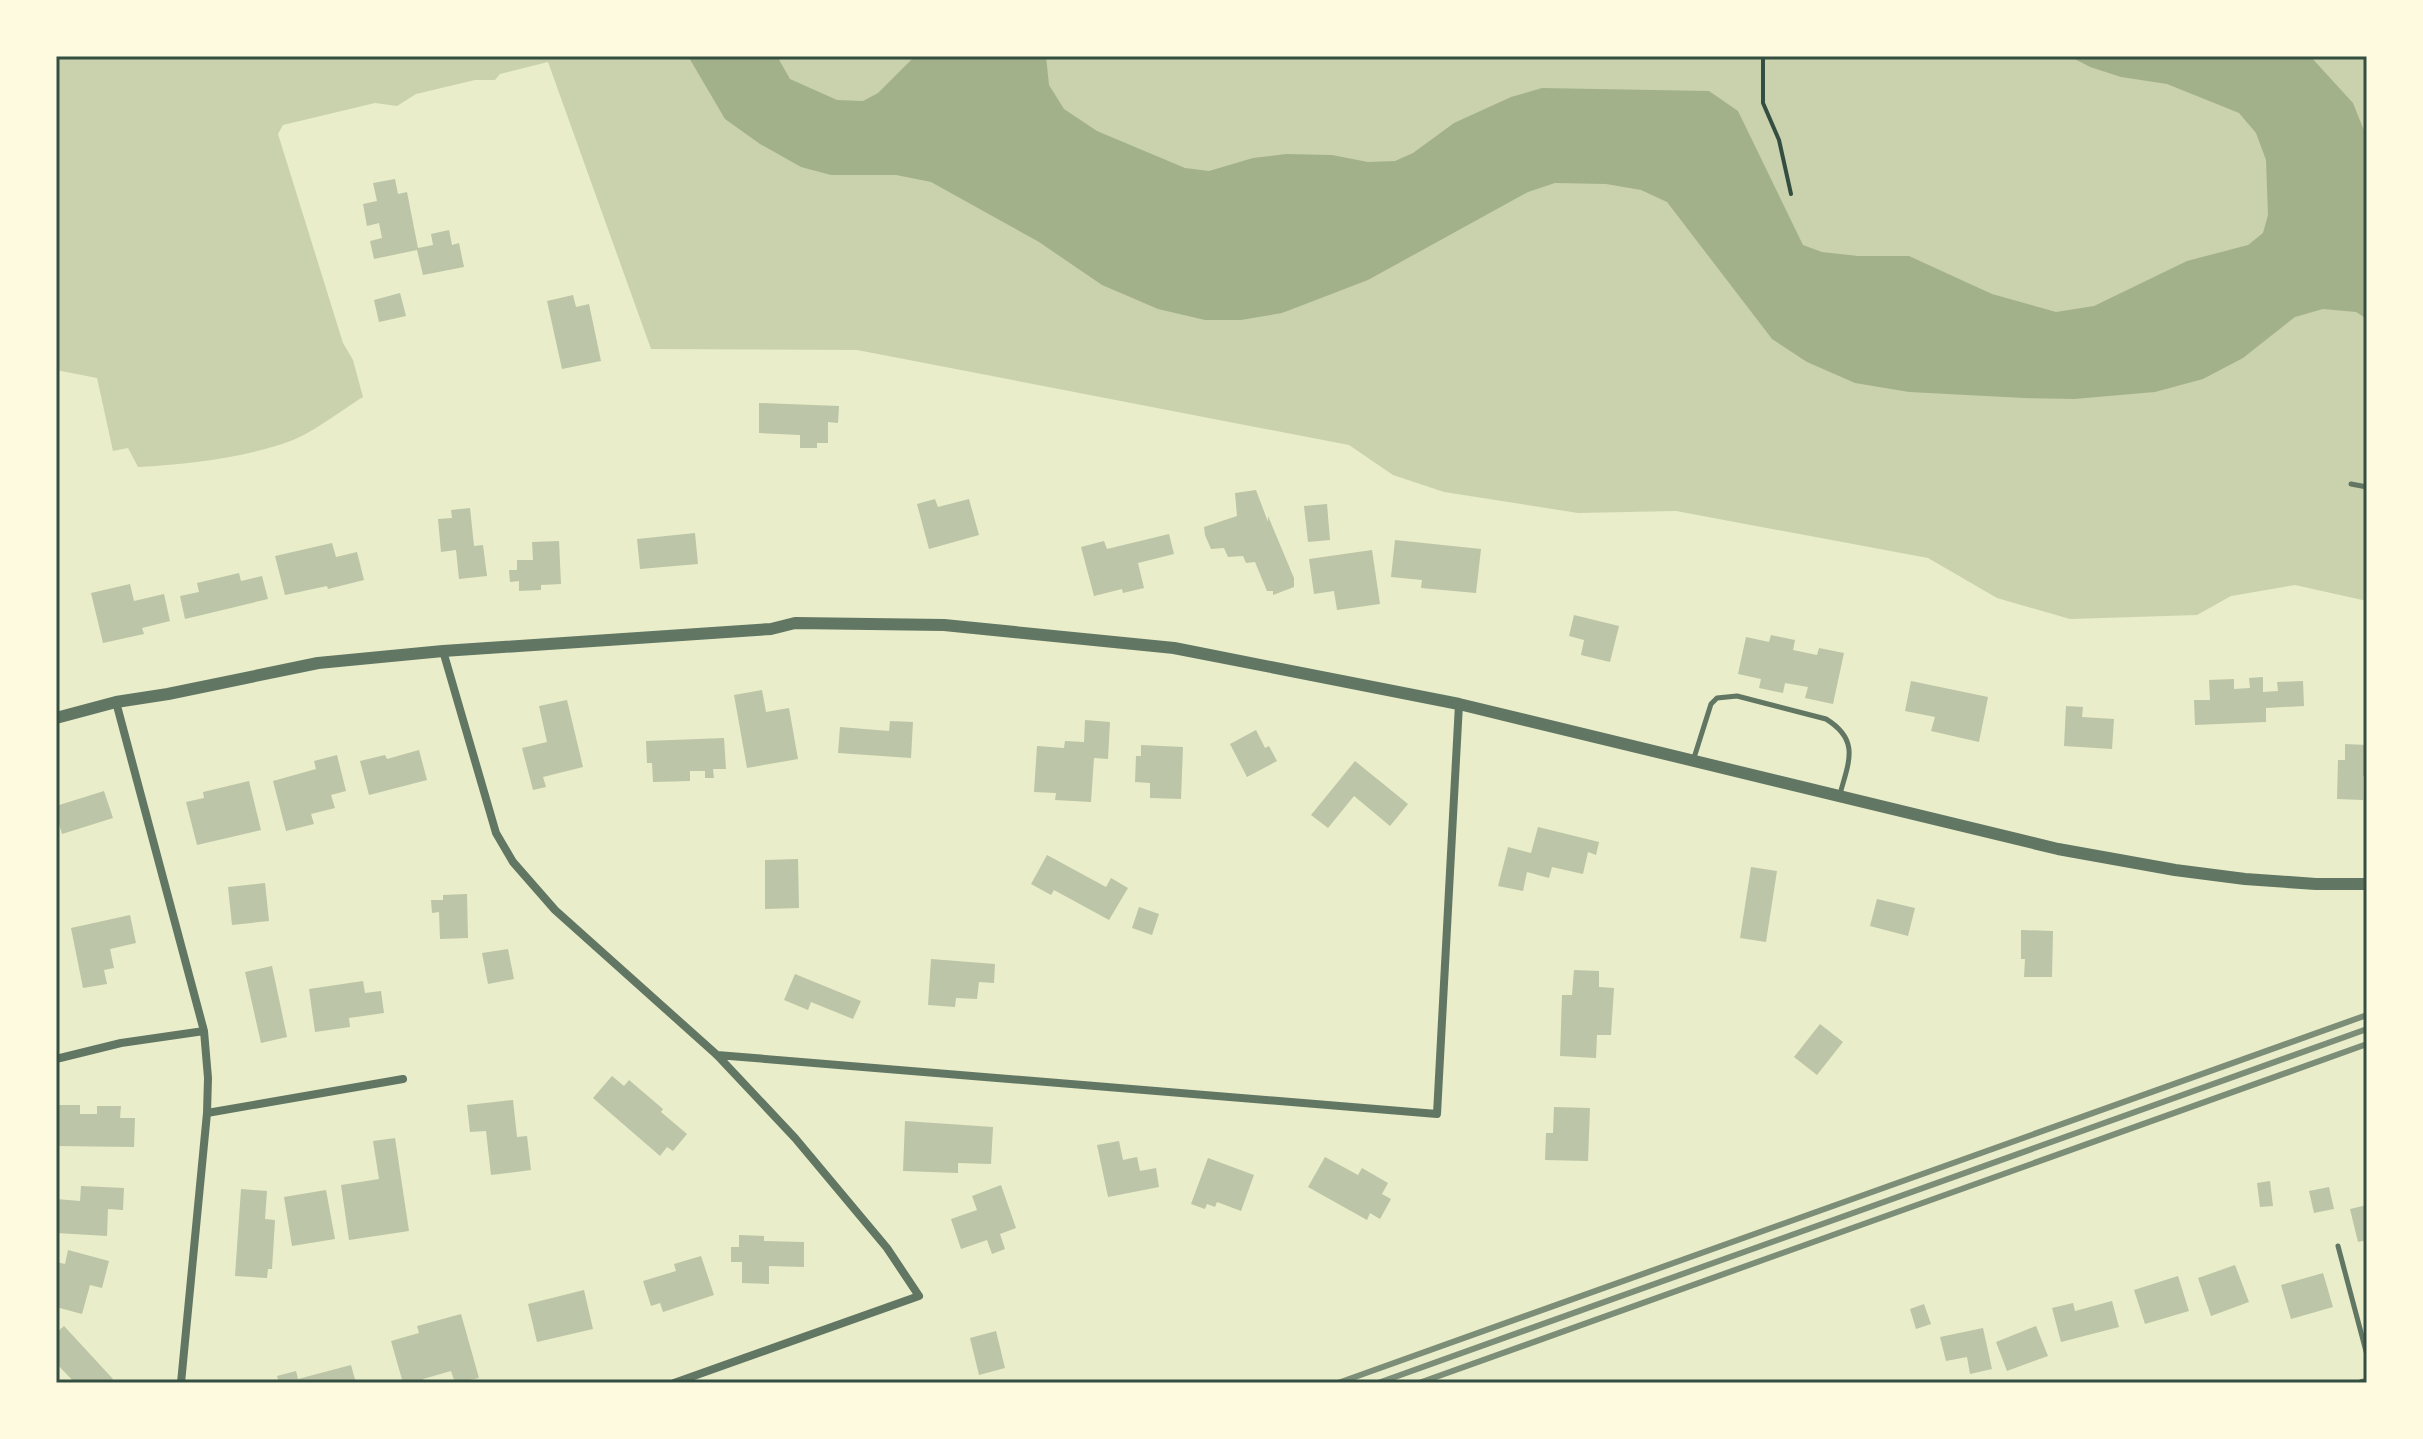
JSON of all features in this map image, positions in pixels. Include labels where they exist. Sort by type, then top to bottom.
[{"type":"street","points":[[56,718],[116,702],[318,663],[443,651],[771,629],[795,623],[944,625],[1174,648],[1459,704],[1984,833],[2123,861],[2245,879],[2367,884]]},
{"type":"street","points":[[443,651],[496,833],[508,855],[555,910],[717,1055],[830,1178],[887,1248],[919,1296],[674,1383]]},
{"type":"street","points":[[116,702],[204,1031],[207,1113],[181,1383]]},
{"type":"street","points":[[717,1055],[1437,1114],[1459,704]]},
{"type":"street","points":[[56,1059],[121,1043],[204,1031]]},
{"type":"street","points":[[207,1113],[403,1079]]},
{"type":"lane","points":[[2351,484],[2367,487]]},
{"type":"lane","points":[[1693,761],[1711,704],[1717,698],[1737,696],[1826,719],[1843,732],[1850,749],[1839,797]]},
{"type":"lane","points":[[2338,1246],[2367,1355]]},
{"type":"path","points":[[1763,56],[1763,103],[1779,140],[1791,194]]},
{"type":"shaded area","points":[[56,56],[2367,56],[2367,601],[2295,585],[2231,596],[2197,615],[2070,619],[1997,598],[1928,558],[1676,511],[1578,513],[1444,492],[1393,475],[1349,445],[857,350],[651,349],[548,62],[500,74],[495,80],[475,80],[416,94],[397,106],[375,103],[283,125],[278,134],[343,343],[353,360],[363,397],[310,432],[275,446],[217,459],[138,467],[128,448],[113,451],[97,378],[56,370]]},
{"type":"shaded area","points":[[688,56],[777,56],[790,79],[837,100],[863,101],[878,93],[915,56],[1046,56],[1049,85],[1064,109],[1097,131],[1185,168],[1209,171],[1253,158],[1286,154],[1332,155],[1368,162],[1395,161],[1413,153],[1454,123],[1511,97],[1542,88],[1709,91],[1738,111],[1803,245],[1822,252],[1858,256],[1909,256],[1992,294],[2056,312],[2094,306],[2187,261],[2248,245],[2263,233],[2268,215],[2266,160],[2256,133],[2239,113],[2167,84],[2121,77],[2069,56],[2310,56],[2353,103],[2367,138],[2367,319],[2356,312],[2323,309],[2295,317],[2243,358],[2203,379],[2155,392],[2074,399],[2024,398],[1909,392],[1855,383],[1807,362],[1772,339],[1667,202],[1641,190],[1606,184],[1555,183],[1528,192],[1368,280],[1282,313],[1241,320],[1205,320],[1158,309],[1102,285],[1039,242],[931,182],[896,175],[831,175],[801,167],[760,144],[725,119]]},
{"type":"building","points":[[395,179],[398,194],[407,192],[418,248],[433,245],[431,234],[449,230],[452,245],[459,243],[464,267],[423,275],[417,250],[374,259],[370,241],[382,238],[379,223],[367,226],[363,204],[377,201],[373,183]]},
{"type":"building","points":[[400,293],[406,316],[379,322],[374,300]]},
{"type":"building","points":[[573,295],[576,307],[589,304],[601,361],[562,369],[547,301]]},
{"type":"building","points":[[759,403],[839,406],[838,423],[828,422],[828,443],[817,443],[817,448],[800,448],[800,435],[759,433]]},
{"type":"building","points":[[1256,490],[1294,578],[1294,587],[1273,595],[1273,591],[1267,591],[1255,562],[1246,563],[1243,556],[1228,557],[1224,548],[1211,549],[1205,535],[1204,527],[1237,516],[1235,493]]},
{"type":"building","points":[[935,499],[938,507],[969,499],[979,535],[929,549],[917,504]]},
{"type":"building","points":[[1327,504],[1330,540],[1308,542],[1304,506]]},
{"type":"building","points":[[470,508],[474,546],[483,545],[487,576],[459,579],[456,550],[441,552],[438,519],[452,518],[451,510]]},
{"type":"building","points":[[695,533],[698,564],[640,569],[637,539]]},
{"type":"building","points":[[1169,534],[1174,554],[1138,563],[1144,588],[1123,593],[1122,589],[1094,596],[1081,547],[1104,541],[1107,549]]},
{"type":"building","points":[[1395,540],[1481,549],[1476,593],[1421,588],[1422,580],[1391,577]]},
{"type":"building","points":[[559,541],[561,584],[541,585],[541,590],[519,591],[519,581],[510,582],[509,570],[517,570],[517,560],[533,560],[532,542]]},
{"type":"building","points":[[332,543],[336,557],[357,552],[364,580],[285,595],[275,556]]},
{"type":"building","points":[[1372,550],[1380,604],[1337,610],[1334,591],[1314,594],[1309,559]]},
{"type":"building","points":[[239,573],[241,581],[262,576],[268,599],[185,619],[180,596],[199,592],[197,583]]},
{"type":"building","points":[[130,584],[134,601],[164,594],[170,621],[142,628],[144,634],[103,643],[91,593]]},
{"type":"building","points":[[1574,615],[1619,626],[1610,662],[1581,655],[1584,640],[1569,636]]},
{"type":"building","points":[[1771,635],[1795,640],[1793,650],[1817,655],[1819,648],[1844,653],[1833,704],[1805,698],[1808,687],[1785,683],[1783,693],[1759,688],[1761,679],[1738,674],[1746,637],[1769,642]]},
{"type":"building","points":[[2263,677],[2263,692],[2278,691],[2277,682],[2303,681],[2304,706],[2266,708],[2266,722],[2195,725],[2194,700],[2210,700],[2209,680],[2234,679],[2234,689],[2250,688],[2249,678]]},
{"type":"building","points":[[1911,681],[1988,697],[1979,742],[1931,731],[1935,717],[1905,711]]},
{"type":"building","points":[[762,690],[766,712],[789,708],[798,759],[747,768],[734,695]]},
{"type":"building","points":[[567,700],[583,767],[543,777],[546,787],[533,790],[522,748],[547,742],[539,706]]},
{"type":"building","points":[[2066,706],[2083,707],[2082,717],[2114,719],[2112,749],[2064,746]]},
{"type":"building","points":[[1085,720],[1110,722],[1108,759],[1094,758],[1091,802],[1055,800],[1056,793],[1034,792],[1037,746],[1064,748],[1065,741],[1084,742]]},
{"type":"building","points":[[890,721],[913,722],[911,758],[838,753],[840,727],[889,731]]},
{"type":"building","points":[[1256,730],[1265,748],[1269,746],[1277,761],[1247,777],[1230,744]]},
{"type":"building","points":[[724,738],[726,769],[713,769],[714,778],[705,778],[705,771],[690,771],[690,781],[653,782],[652,763],[647,763],[646,741]]},
{"type":"building","points":[[2345,744],[2367,745],[2363,800],[2337,799],[2338,760],[2345,760]]},
{"type":"building","points":[[1141,745],[1183,747],[1181,799],[1150,798],[1150,783],[1135,782],[1136,756],[1141,756]]},
{"type":"building","points":[[419,750],[427,780],[369,795],[360,761],[385,755],[387,759]]},
{"type":"building","points":[[337,755],[346,791],[331,795],[335,808],[311,814],[314,824],[286,831],[273,781],[316,769],[314,761]]},
{"type":"building","points":[[1355,761],[1408,804],[1390,826],[1354,796],[1328,828],[1311,815]]},
{"type":"building","points":[[249,781],[261,830],[197,845],[186,802],[204,798],[203,792]]},
{"type":"building","points":[[104,791],[113,818],[62,834],[56,806]]},
{"type":"building","points":[[1538,827],[1599,842],[1596,855],[1588,852],[1583,874],[1552,867],[1549,878],[1527,872],[1523,891],[1498,886],[1508,847],[1531,853]]},
{"type":"building","points":[[1047,855],[1106,887],[1111,878],[1128,888],[1109,920],[1054,890],[1051,895],[1031,884]]},
{"type":"building","points":[[798,859],[799,908],[765,909],[765,860]]},
{"type":"building","points":[[1751,867],[1777,871],[1766,942],[1740,938]]},
{"type":"building","points":[[265,883],[269,921],[232,925],[228,887]]},
{"type":"building","points":[[467,894],[468,938],[440,939],[439,912],[432,913],[431,900],[443,900],[443,895]]},
{"type":"building","points":[[1877,899],[1915,908],[1908,936],[1870,926]]},
{"type":"building","points":[[1139,907],[1159,914],[1152,935],[1132,928]]},
{"type":"building","points":[[130,915],[136,943],[110,949],[114,968],[104,970],[107,984],[83,988],[71,928]]},
{"type":"building","points":[[2021,930],[2053,931],[2052,977],[2024,977]]},
{"type":"building","points":[[508,949],[514,979],[488,984],[482,953]]},
{"type":"building","points":[[931,959],[995,964],[994,983],[979,982],[977,999],[956,998],[955,1007],[928,1005]]},
{"type":"building","points":[[272,966],[287,1037],[261,1043],[245,972]]},
{"type":"building","points":[[1574,970],[1599,971],[1599,987],[1614,988],[1611,1035],[1597,1035],[1596,1058],[1560,1056],[1562,995],[1572,995]]},
{"type":"building","points":[[795,974],[861,1001],[853,1019],[811,1002],[808,1010],[784,1000]]},
{"type":"building","points":[[363,981],[365,993],[381,991],[384,1013],[349,1018],[350,1027],[315,1032],[309,989]]},
{"type":"building","points":[[1820,1024],[1843,1042],[1817,1075],[1794,1057]]},
{"type":"building","points":[[612,1076],[624,1086],[629,1080],[687,1134],[673,1151],[667,1147],[660,1156],[593,1098]]},
{"type":"building","points":[[513,1100],[517,1137],[527,1136],[531,1170],[491,1175],[486,1131],[470,1132],[467,1105]]},
{"type":"building","points":[[56,1105],[80,1105],[80,1114],[97,1114],[97,1106],[121,1106],[120,1118],[135,1118],[134,1147],[56,1146]]},
{"type":"building","points":[[1554,1107],[1590,1108],[1588,1161],[1545,1160],[1546,1133],[1553,1133]]},
{"type":"building","points":[[905,1121],[993,1127],[991,1164],[958,1163],[958,1173],[903,1171]]},
{"type":"building","points":[[395,1138],[409,1231],[349,1240],[341,1185],[379,1179],[373,1141]]},
{"type":"building","points":[[1119,1141],[1123,1160],[1137,1157],[1140,1171],[1156,1168],[1159,1187],[1108,1197],[1097,1145]]},
{"type":"building","points":[[1325,1157],[1358,1175],[1362,1168],[1388,1183],[1382,1194],[1391,1199],[1380,1219],[1370,1213],[1367,1220],[1308,1187]]},
{"type":"building","points":[[1208,1158],[1254,1175],[1241,1211],[1217,1202],[1215,1207],[1207,1204],[1205,1209],[1191,1204]]},
{"type":"building","points":[[2270,1181],[2273,1206],[2260,1207],[2257,1183]]},
{"type":"building","points":[[1001,1185],[1016,1228],[1000,1234],[1005,1249],[992,1254],[987,1240],[961,1249],[951,1219],[977,1210],[972,1196]]},
{"type":"building","points":[[81,1186],[124,1188],[123,1210],[108,1209],[107,1236],[56,1233],[56,1199],[80,1201]]},
{"type":"building","points":[[2329,1187],[2334,1209],[2314,1213],[2309,1191]]},
{"type":"building","points":[[241,1189],[267,1191],[265,1219],[275,1220],[272,1269],[268,1269],[267,1278],[235,1276]]},
{"type":"building","points":[[326,1190],[335,1239],[292,1246],[284,1197]]},
{"type":"building","points":[[2367,1205],[2367,1240],[2358,1242],[2350,1209]]},
{"type":"building","points":[[739,1235],[764,1236],[764,1241],[804,1242],[804,1267],[769,1266],[769,1284],[742,1283],[742,1262],[731,1262],[731,1247],[739,1247]]},
{"type":"building","points":[[68,1250],[109,1261],[102,1288],[90,1285],[82,1314],[56,1307],[59,1284],[56,1283],[56,1262],[65,1264]]},
{"type":"building","points":[[701,1256],[714,1295],[663,1312],[660,1303],[651,1306],[643,1281],[676,1271],[674,1264]]},
{"type":"building","points":[[2235,1265],[2249,1302],[2211,1316],[2198,1278]]},
{"type":"building","points":[[2323,1273],[2333,1307],[2291,1319],[2281,1285]]},
{"type":"building","points":[[2178,1276],[2189,1311],[2145,1324],[2134,1290]]},
{"type":"building","points":[[584,1290],[593,1329],[537,1342],[528,1304]]},
{"type":"building","points":[[2112,1301],[2119,1327],[2061,1342],[2052,1308],[2073,1303],[2075,1311]]},
{"type":"building","points":[[1924,1304],[1931,1324],[1916,1329],[1910,1309]]},
{"type":"building","points":[[461,1314],[479,1378],[455,1383],[451,1371],[423,1379],[424,1383],[403,1383],[391,1341],[419,1333],[417,1326]]},
{"type":"building","points":[[64,1326],[113,1379],[109,1383],[75,1383],[56,1363],[56,1333]]},
{"type":"building","points":[[2036,1326],[2048,1356],[2007,1371],[1996,1342]]},
{"type":"building","points":[[1983,1328],[1992,1369],[1970,1374],[1967,1357],[1946,1361],[1940,1337]]},
{"type":"building","points":[[996,1331],[1005,1368],[979,1375],[970,1338]]},
{"type":"building","points":[[351,1365],[356,1383],[279,1383],[277,1376],[296,1371],[298,1379]]},
{"type":"railway","points":[[1338,1383],[2367,1015]]},
{"type":"railway","points":[[1378,1383],[2367,1029]]},
{"type":"railway","points":[[1419,1383],[2367,1044]]}]
